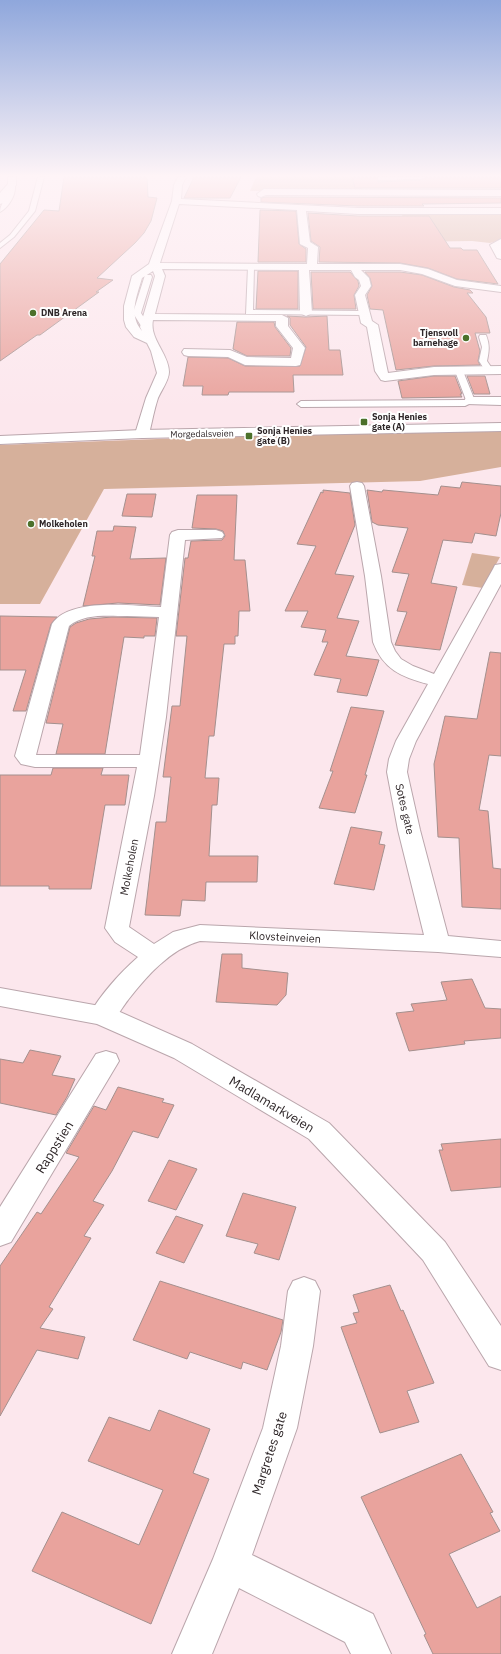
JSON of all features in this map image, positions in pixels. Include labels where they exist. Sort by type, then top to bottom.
[{"type":"street","points":[[154,266],[158,254]]},
{"type":"street","points":[[306,313],[304,269],[312,265],[313,254]]},
{"type":"street","points":[[142,434],[143,425],[152,398],[163,373],[157,350],[151,341],[149,319],[160,276],[154,266]]},
{"type":"street","points":[[151,341],[137,334],[128,311],[138,276],[154,266],[400,267],[424,271],[455,284],[501,289]]},
{"type":"street","points":[[355,268],[359,276],[364,278],[366,286],[360,295],[367,323],[372,325],[381,371],[385,377],[434,371],[495,370]]},
{"type":"street","points":[[149,319],[217,317],[282,318],[282,326],[299,348],[296,362],[245,361],[230,354],[188,352]]},
{"type":"street","points":[[471,401],[501,401]]},
{"type":"street","name":"Morgedalsveien","points":[[0,440],[142,434],[501,427]]},
{"type":"street","points":[[356,486],[374,577],[381,638],[384,649],[391,659],[403,669],[422,677],[439,681]]},
{"type":"street","name":"Molkeholen","points":[[154,955],[124,936],[117,928],[143,796],[156,717],[178,535],[216,535]]},
{"type":"street","name":"Sotes gate","points":[[438,944],[409,830],[397,772],[399,759],[406,741],[501,569]]},
{"type":"street","points":[[148,761],[35,761],[28,760],[25,756],[61,624],[64,619],[83,612],[168,612]]},
{"type":"street","name":"Klovsteinveien","points":[[102,1015],[119,993],[154,955],[177,940],[200,933],[438,944],[501,949]]},
{"type":"street","name":"Madlamarkveien","points":[[0,997],[102,1015],[183,1051],[319,1132],[434,1251],[501,1355]]},
{"type":"street","name":"Rappstien","points":[[0,1233],[106,1061]]},
{"type":"street","name":"Margretes gate","points":[[192,1654],[230,1564],[280,1428],[297,1346],[304,1291]]},
{"type":"street","points":[[230,1564],[359,1628],[371,1654]]},
{"type":"lane","points":[[251,267],[249,312],[364,313]]},
{"type":"lane","points":[[148,277],[142,299],[136,313],[149,319]]},
{"type":"lane","points":[[142,299],[143,306],[149,319]]},
{"type":"lane","points":[[483,337],[486,347],[483,361],[495,370]]},
{"type":"lane","points":[[301,404],[465,403],[471,401],[459,371]]},
{"type":"shaded area","points":[[501,430],[501,467],[420,481],[104,489],[40,604],[0,604],[0,445],[370,431]]},
{"type":"shaded area","points":[[472,553],[500,557],[483,588],[462,585]]},
{"type":"building","name":"DNB Arena","points":[[8,254],[123,254],[97,278],[113,280],[40,335],[37,335],[0,361],[0,264]]},
{"type":"building","points":[[258,254],[306,254],[306,262],[258,262]]},
{"type":"building","points":[[320,254],[480,254],[498,284],[457,279],[428,268],[400,263],[319,262]]},
{"type":"building","points":[[258,271],[298,271],[298,309],[256,309]]},
{"type":"building","points":[[311,272],[350,272],[358,281],[359,286],[354,295],[356,309],[313,309]]},
{"type":"building","points":[[365,272],[400,272],[422,275],[454,287],[470,290],[473,293],[467,293],[486,317],[490,333],[475,333],[480,351],[478,361],[480,365],[434,366],[396,370],[383,310],[370,309],[367,295],[372,286],[370,278]]},
{"type":"building","points":[[287,316],[327,316],[329,350],[340,350],[343,375],[293,375],[294,392],[229,392],[228,395],[202,395],[203,386],[183,386],[188,357],[228,358],[245,366],[300,366],[306,347],[290,325],[290,318]]},
{"type":"building","points":[[237,322],[274,322],[275,327],[291,348],[290,356],[247,356],[233,349]]},
{"type":"building","points":[[434,376],[455,376],[462,397],[402,398],[398,381]]},
{"type":"building","points":[[467,376],[485,376],[490,394],[474,394]]},
{"type":"building","points":[[462,482],[501,486],[501,513],[496,536],[475,533],[472,543],[443,540],[431,583],[457,587],[440,650],[395,645],[407,612],[397,611],[409,574],[392,572],[408,528],[378,525],[372,522],[367,490],[438,495],[441,486],[460,488]]},
{"type":"building","points":[[323,490],[350,493],[355,525],[335,574],[354,576],[337,618],[359,621],[346,656],[379,660],[367,696],[337,692],[341,679],[314,675],[328,642],[322,642],[326,630],[301,627],[308,611],[285,611],[316,546],[297,544],[321,492],[323,493]]},
{"type":"building","points":[[127,494],[156,494],[152,517],[122,516]]},
{"type":"building","points":[[197,495],[237,495],[234,560],[245,560],[250,611],[239,611],[238,636],[235,636],[235,644],[224,644],[214,736],[209,736],[205,778],[219,778],[217,805],[212,805],[209,856],[258,856],[257,882],[206,882],[205,901],[182,900],[180,916],[145,915],[156,822],[166,822],[171,777],[163,777],[172,706],[180,706],[187,636],[176,636],[185,558],[188,558],[191,541],[222,540],[225,536],[223,531],[216,529],[192,528]]},
{"type":"building","points":[[114,526],[136,527],[130,559],[166,558],[160,605],[118,603],[83,606],[95,556],[92,556],[97,531],[113,531]]},
{"type":"building","points":[[0,616],[57,617],[51,624],[26,711],[13,711],[26,670],[0,670]]},
{"type":"building","points":[[112,617],[157,618],[155,636],[144,636],[144,638],[124,637],[105,754],[56,754],[63,724],[46,723],[70,627],[76,623],[89,619]]},
{"type":"building","points":[[490,652],[501,653],[501,756],[489,755],[479,810],[488,811],[493,868],[501,869],[501,909],[462,907],[459,838],[438,837],[434,764],[445,716],[477,719]]},
{"type":"building","points":[[351,707],[384,711],[355,813],[319,808],[333,771],[330,771]]},
{"type":"building","points":[[53,768],[103,768],[101,775],[129,775],[125,805],[105,805],[91,889],[49,889],[49,886],[0,886],[0,775],[51,775]]},
{"type":"building","points":[[351,827],[382,832],[379,844],[385,845],[374,890],[334,884]]},
{"type":"building","points":[[222,954],[242,954],[242,968],[288,973],[286,995],[277,1005],[216,1002]]},
{"type":"building","points":[[472,979],[485,1008],[501,1009],[501,1038],[464,1041],[465,1044],[409,1051],[396,1013],[414,1011],[411,1004],[447,1000],[441,982]]},
{"type":"building","points":[[30,1050],[61,1056],[52,1075],[75,1079],[67,1097],[56,1115],[0,1103],[0,1059],[23,1063]]},
{"type":"building","points":[[118,1087],[164,1099],[162,1102],[174,1105],[158,1138],[133,1131],[112,1171],[93,1201],[104,1205],[84,1236],[91,1238],[49,1307],[53,1309],[40,1328],[85,1337],[78,1359],[37,1350],[0,1416],[0,1266],[37,1212],[41,1214],[79,1157],[66,1153],[94,1106],[106,1110]]},
{"type":"building","points":[[501,1139],[501,1187],[451,1191],[439,1150],[443,1150],[441,1144]]},
{"type":"building","points":[[169,1160],[197,1169],[176,1210],[148,1201]]},
{"type":"building","points":[[243,1193],[296,1207],[279,1260],[254,1253],[258,1244],[226,1236]]},
{"type":"building","points":[[176,1216],[203,1225],[184,1263],[156,1253]]},
{"type":"building","points":[[160,1281],[283,1320],[281,1332],[267,1370],[243,1362],[241,1369],[190,1352],[187,1359],[133,1340]]},
{"type":"building","points":[[390,1285],[401,1311],[403,1310],[434,1383],[407,1391],[419,1422],[380,1433],[341,1327],[357,1323],[353,1313],[359,1312],[353,1295]]},
{"type":"building","points":[[159,1410],[210,1429],[193,1473],[209,1479],[151,1624],[32,1571],[62,1512],[139,1545],[163,1490],[88,1461],[109,1417],[150,1431]]},
{"type":"building","points":[[461,1454],[493,1512],[490,1513],[500,1531],[449,1554],[477,1608],[501,1596],[501,1654],[433,1654],[424,1635],[426,1634],[361,1497]]},
{"type":"place","name":"DNB Arena","points":[[33,313]]},
{"type":"place","name":"Tjensvoll barnehage","points":[[466,338]]},
{"type":"place","name":"Sonja Henies gate (A)","points":[[364,422]]},
{"type":"place","name":"Sonja Henies gate (B)","points":[[249,436]]},
{"type":"place","name":"Molkeholen","points":[[31,524]]}]
